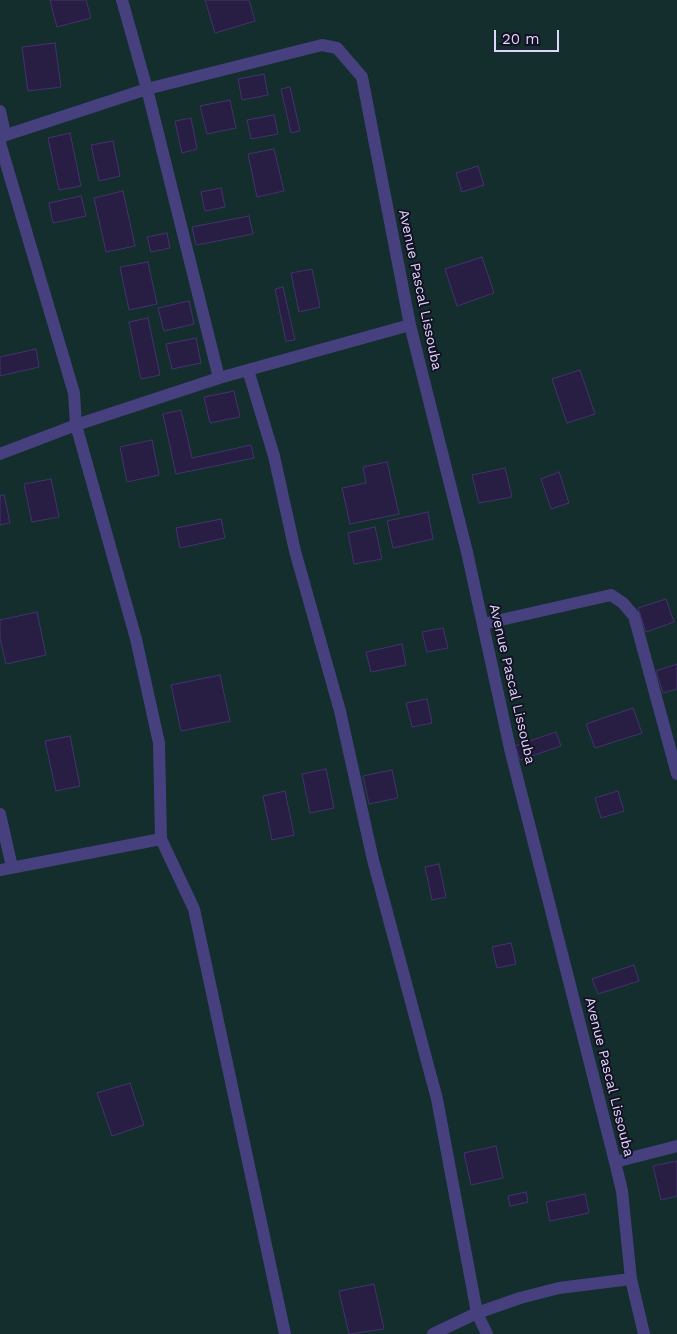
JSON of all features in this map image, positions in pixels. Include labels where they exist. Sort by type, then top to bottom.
[{"type":"street","points":[[122,0],[147,88],[219,378]]},
{"type":"street","name":"Avenue Pascal Lissouba","points":[[147,88],[322,45],[338,48],[362,77],[410,325],[468,552],[511,753],[622,1191],[631,1279],[644,1334]]},
{"type":"street","points":[[0,136],[147,88]]},
{"type":"street","points":[[0,110],[4,128],[0,136]]},
{"type":"street","points":[[0,143],[74,394],[76,426],[136,639],[160,743],[161,839],[194,910],[285,1334]]},
{"type":"street","points":[[0,454],[76,426],[219,378],[410,325]]},
{"type":"street","points":[[248,370],[274,456],[295,551],[340,711],[373,860],[437,1099],[477,1313],[487,1334]]},
{"type":"street","points":[[483,624],[611,595],[624,603],[634,616],[677,774]]},
{"type":"street","points":[[0,814],[6,869],[161,839]]},
{"type":"street","points":[[615,1162],[677,1146]]},
{"type":"street","points":[[433,1334],[477,1313],[520,1298],[559,1288],[631,1279]]},
{"type":"green space","points":[[0,0],[677,0],[677,1334],[0,1334]]},
{"type":"building","points":[[50,0],[86,0],[91,18],[57,27]]},
{"type":"building","points":[[205,0],[249,0],[255,21],[215,33]]},
{"type":"building","points":[[55,43],[61,87],[28,91],[22,47]]},
{"type":"building","points":[[264,74],[268,95],[242,100],[238,79]]},
{"type":"building","points":[[290,87],[300,131],[291,133],[281,89]]},
{"type":"building","points":[[230,100],[236,128],[207,134],[200,106]]},
{"type":"building","points":[[274,115],[278,134],[251,139],[247,120]]},
{"type":"building","points":[[191,118],[197,149],[182,153],[175,121]]},
{"type":"building","points":[[70,133],[81,186],[59,190],[48,138]]},
{"type":"building","points":[[113,141],[120,176],[99,181],[91,145]]},
{"type":"building","points":[[274,149],[284,191],[257,197],[248,154]]},
{"type":"building","points":[[478,166],[484,185],[462,192],[456,173]]},
{"type":"building","points":[[221,188],[225,207],[205,211],[201,192]]},
{"type":"building","points":[[123,191],[135,246],[106,252],[94,198]]},
{"type":"building","points":[[81,196],[86,216],[53,223],[49,203]]},
{"type":"building","points":[[249,216],[253,234],[196,245],[192,227]]},
{"type":"building","points":[[167,233],[170,248],[151,252],[147,237]]},
{"type":"building","points":[[482,257],[494,293],[457,306],[445,269]]},
{"type":"building","points":[[148,262],[157,304],[129,310],[120,267]]},
{"type":"building","points":[[312,269],[320,307],[299,312],[291,273]]},
{"type":"building","points":[[283,287],[295,340],[286,341],[275,289]]},
{"type":"building","points":[[189,301],[194,324],[164,331],[158,308]]},
{"type":"building","points":[[148,318],[160,375],[141,379],[129,322]]},
{"type":"building","points":[[196,338],[201,363],[172,369],[166,344]]},
{"type":"building","points":[[36,349],[39,367],[0,376],[0,357]]},
{"type":"building","points":[[580,370],[595,414],[567,423],[552,379]]},
{"type":"building","points":[[234,391],[240,417],[210,423],[204,397]]},
{"type":"building","points":[[181,410],[192,458],[251,445],[254,458],[176,474],[163,414]]},
{"type":"building","points":[[152,440],[159,475],[127,482],[120,447]]},
{"type":"building","points":[[387,462],[399,514],[350,524],[342,488],[366,483],[363,467]]},
{"type":"building","points":[[505,468],[512,497],[479,503],[472,475]]},
{"type":"building","points":[[559,472],[569,503],[551,509],[541,479]]},
{"type":"building","points":[[51,479],[59,517],[32,522],[24,484]]},
{"type":"building","points":[[4,495],[10,523],[0,525],[0,496]]},
{"type":"building","points":[[428,512],[433,539],[393,548],[387,521]]},
{"type":"building","points":[[221,519],[225,538],[180,548],[176,528]]},
{"type":"building","points":[[375,527],[382,559],[354,564],[348,533]]},
{"type":"building","points":[[666,599],[674,622],[646,632],[638,608]]},
{"type":"building","points":[[37,612],[46,655],[6,664],[0,638],[0,620]]},
{"type":"building","points":[[443,628],[448,648],[427,652],[422,632]]},
{"type":"building","points":[[402,644],[406,665],[371,672],[366,652]]},
{"type":"building","points":[[677,664],[677,689],[663,693],[656,671]]},
{"type":"building","points":[[220,675],[230,721],[181,731],[171,685]]},
{"type":"building","points":[[427,699],[432,723],[412,727],[406,703]]},
{"type":"building","points":[[633,708],[642,733],[595,748],[586,724]]},
{"type":"building","points":[[556,732],[561,746],[520,760],[515,746]]},
{"type":"building","points":[[70,736],[80,786],[56,791],[45,741]]},
{"type":"building","points":[[326,769],[334,808],[310,813],[302,774]]},
{"type":"building","points":[[392,770],[398,798],[369,804],[363,776]]},
{"type":"building","points":[[285,791],[294,835],[272,840],[263,796]]},
{"type":"building","points":[[618,791],[624,811],[601,818],[595,798]]},
{"type":"building","points":[[439,864],[446,897],[432,900],[425,867]]},
{"type":"building","points":[[511,943],[516,964],[497,968],[492,947]]},
{"type":"building","points":[[634,965],[639,981],[598,994],[592,979]]},
{"type":"building","points":[[130,1083],[144,1125],[112,1136],[97,1093]]},
{"type":"building","points":[[496,1146],[503,1178],[471,1185],[464,1153]]},
{"type":"building","points":[[677,1161],[677,1196],[661,1200],[653,1166]]},
{"type":"building","points":[[526,1192],[528,1202],[510,1206],[508,1196]]},
{"type":"building","points":[[585,1194],[589,1213],[550,1221],[546,1202]]},
{"type":"building","points":[[374,1284],[384,1329],[349,1334],[339,1291]]}]
